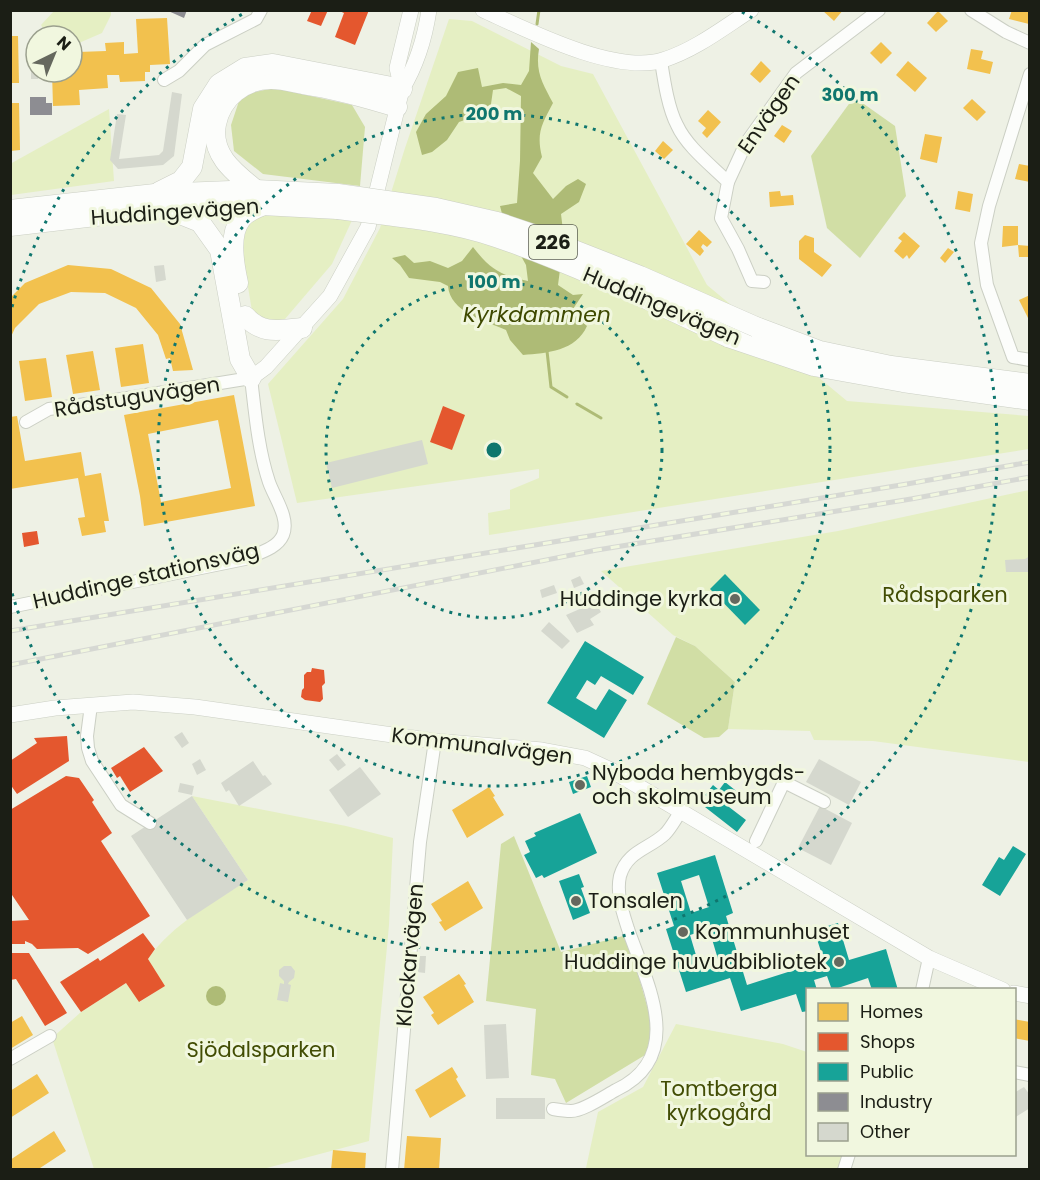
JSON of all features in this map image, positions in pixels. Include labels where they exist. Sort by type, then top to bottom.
[{"type":"main road","points":[[251,378],[240,359],[220,250],[200,222],[160,201],[181,182],[192,166],[203,109],[219,84],[245,68],[273,64],[399,98]]},
{"type":"main road","points":[[251,378],[253,361],[233,244],[239,221],[259,198],[217,150],[214,135],[218,116],[230,94],[251,82],[271,79],[399,98]]},
{"type":"main road","name":"Huddingevägen","points":[[10,210],[259,198],[436,208],[518,229],[820,351],[891,366],[1029,384]]},
{"type":"main road","name":"Huddingevägen","points":[[10,226],[160,201]]},
{"type":"main road","name":"Huddingevägen","points":[[338,201],[495,237],[625,289],[728,337],[814,366],[903,382],[1029,400]]},
{"type":"main road","points":[[245,316],[254,324],[267,330],[302,328]]},
{"type":"street","points":[[164,80],[179,71],[205,45],[256,19],[261,10]]},
{"type":"street","points":[[399,98],[397,68],[411,10]]},
{"type":"street","points":[[251,378],[266,367],[330,296],[368,227],[399,98],[412,73],[428,22],[429,10]]},
{"type":"street","points":[[483,10],[571,48],[602,58],[630,62],[661,61],[696,46],[751,10]]},
{"type":"street","name":"Envägen","points":[[764,282],[752,281],[721,218],[728,182],[746,143],[796,73],[879,10]]},
{"type":"street","points":[[970,10],[1029,43]]},
{"type":"street","points":[[661,61],[664,81],[677,126],[690,144],[728,182]]},
{"type":"street","points":[[1029,74],[988,206],[981,243],[987,285],[1012,357],[1029,360]]},
{"type":"street","name":"Rådstuguvägen","points":[[26,422],[49,409],[251,378]]},
{"type":"street","name":"Huddinge stationsväg","points":[[10,607],[245,558],[268,550],[278,542],[284,534],[285,524],[267,473],[257,429],[251,378]]},
{"type":"street","name":"Kommunalvägen","points":[[10,715],[133,702],[195,707],[435,741],[543,750],[585,758],[611,770],[929,958],[998,988]]},
{"type":"street","points":[[90,705],[87,736],[92,761],[121,806],[150,823]]},
{"type":"street","name":"Klockarvägen","points":[[392,1170],[420,842],[435,741]]},
{"type":"street","points":[[756,841],[784,782],[824,802]]},
{"type":"street","points":[[553,1109],[573,1111],[622,1088],[635,1079],[648,1065],[656,1048],[657,1016],[623,914],[619,883],[623,868],[632,855],[666,833],[681,811]]},
{"type":"street","points":[[922,988],[929,958]]},
{"type":"street","points":[[10,1059],[50,1036]]},
{"type":"green space","points":[[54,11],[111,11],[102,33],[84,41],[84,24],[42,24]]},
{"type":"green space","points":[[449,19],[472,21],[561,66],[593,74],[707,285],[847,401],[1029,416],[1029,449],[489,535],[488,513],[510,509],[510,490],[539,478],[539,469],[297,503],[268,384],[343,299],[380,228]]},
{"type":"green space","points":[[109,109],[114,181],[11,195],[10,164]]},
{"type":"green space","points":[[262,215],[353,218],[332,264],[285,319],[266,322],[252,311],[240,239],[246,222]]},
{"type":"green space","name":"Rådsparken","points":[[1029,490],[1029,762],[873,741],[814,740],[810,731],[728,729],[735,682],[695,646],[673,635],[601,571],[838,531]]},
{"type":"green space","name":"Sjödalsparken","points":[[192,796],[346,826],[393,838],[389,925],[369,1141],[263,1169],[94,1169],[52,1038],[81,1012],[126,983],[140,1002],[164,986],[148,959],[181,925],[248,880]]},
{"type":"green space","name":"Tomtberga kyrkogård","points":[[676,1024],[783,1044],[806,1052],[806,1156],[844,1156],[840,1169],[590,1170],[586,1168],[598,1112],[643,1087]]},
{"type":"shaded area","points":[[274,88],[352,105],[365,127],[360,186],[263,174],[234,151],[231,125],[241,95]]},
{"type":"shaded area","points":[[854,97],[895,126],[906,196],[860,258],[827,228],[811,156]]},
{"type":"shaded area","points":[[676,637],[695,646],[735,682],[728,729],[719,737],[704,738],[647,704]]},
{"type":"shaded area","points":[[514,836],[561,952],[627,935],[653,1027],[650,1052],[566,1103],[555,1079],[531,1075],[536,1009],[486,1001],[501,844]]},
{"type":"water","name":"Kyrkdammen","points":[[531,42],[539,49],[539,71],[553,103],[541,129],[542,157],[533,173],[553,199],[566,186],[578,179],[586,184],[579,202],[561,214],[564,239],[558,285],[573,295],[583,294],[571,312],[587,326],[576,341],[568,346],[551,352],[523,355],[510,340],[506,330],[479,319],[455,303],[448,286],[440,282],[409,278],[392,258],[405,255],[414,263],[430,261],[448,268],[462,261],[473,247],[485,261],[497,270],[510,277],[528,281],[526,265],[506,229],[500,206],[517,203],[521,96],[506,88],[493,90],[490,111],[459,122],[447,140],[432,152],[422,155],[416,132],[426,114],[446,96],[458,72],[478,68],[482,87],[503,83],[521,85],[529,71]]},
{"type":"water","points":[[216,986],[223,989],[226,996],[223,1003],[216,1006],[209,1003],[206,996],[209,989]]},
{"type":"building: Homes","points":[[822,10],[843,10],[834,21]]},
{"type":"building: Homes","points":[[1012,10],[1030,10],[1029,24],[1009,19]]},
{"type":"building: Homes","points":[[938,11],[948,21],[936,32],[927,23]]},
{"type":"building: Homes","points":[[167,18],[170,64],[150,65],[150,72],[145,72],[145,81],[120,82],[119,75],[107,75],[108,88],[79,90],[80,105],[53,106],[52,84],[84,84],[84,52],[106,51],[105,43],[124,42],[124,54],[138,53],[136,19]]},
{"type":"building: Homes","points":[[10,36],[18,36],[19,83],[10,83]]},
{"type":"building: Homes","points":[[881,42],[892,53],[881,64],[870,53]]},
{"type":"building: Homes","points":[[971,49],[983,51],[981,59],[993,62],[990,74],[967,69]]},
{"type":"building: Homes","points":[[761,61],[771,71],[760,83],[750,74]]},
{"type":"building: Homes","points":[[908,61],[927,78],[915,92],[896,75]]},
{"type":"building: Homes","points":[[972,99],[986,112],[977,121],[963,108]]},
{"type":"building: Homes","points":[[10,103],[19,103],[20,150],[10,151]]},
{"type":"building: Homes","points":[[708,110],[721,122],[707,138],[702,133],[706,128],[698,121]]},
{"type":"building: Homes","points":[[782,125],[792,131],[784,143],[774,136]]},
{"type":"building: Homes","points":[[925,134],[942,137],[937,163],[920,159]]},
{"type":"building: Homes","points":[[663,141],[673,150],[664,159],[655,151]]},
{"type":"building: Homes","points":[[1019,164],[1030,166],[1030,182],[1015,179]]},
{"type":"building: Homes","points":[[780,191],[781,196],[793,195],[794,205],[770,207],[769,192]]},
{"type":"building: Homes","points":[[958,191],[973,194],[970,212],[955,209]]},
{"type":"building: Homes","points":[[1003,226],[1018,226],[1018,245],[1002,247]]},
{"type":"building: Homes","points":[[699,230],[712,242],[707,247],[703,244],[701,247],[704,251],[700,256],[686,244]]},
{"type":"building: Homes","points":[[904,232],[920,246],[909,259],[907,255],[903,259],[894,251],[902,241],[898,238]]},
{"type":"building: Homes","points":[[805,235],[814,238],[814,252],[832,265],[822,277],[799,259],[799,241]]},
{"type":"building: Homes","points":[[1018,245],[1030,246],[1030,257],[1019,257]]},
{"type":"building: Homes","points":[[948,248],[954,252],[945,263],[940,258]]},
{"type":"building: Homes","points":[[68,265],[111,269],[151,288],[180,324],[193,370],[173,371],[170,358],[166,359],[158,335],[136,308],[105,293],[71,292],[39,304],[15,328],[10,339],[10,298],[25,283]]},
{"type":"building: Homes","points":[[1030,295],[1030,322],[1019,300]]},
{"type":"building: Homes","points":[[143,344],[149,383],[121,387],[115,348]]},
{"type":"building: Homes","points":[[93,351],[100,390],[73,394],[66,355]]},
{"type":"building: Homes","points":[[46,358],[52,397],[25,401],[19,361]]},
{"type":"building: Homes","points":[[234,395],[255,506],[144,526],[124,415]],"holes":[[[218,420],[231,488],[161,502],[148,434]]]},
{"type":"building: Homes","points":[[17,416],[25,461],[81,452],[85,476],[101,473],[109,521],[104,521],[106,532],[82,536],[78,518],[85,517],[78,478],[10,489],[10,417]]},
{"type":"building: Homes","points":[[489,787],[504,815],[467,838],[452,810]]},
{"type":"building: Homes","points":[[468,881],[483,908],[445,931],[439,922],[442,921],[431,904]]},
{"type":"building: Homes","points":[[459,974],[474,1002],[438,1025],[431,1015],[434,1013],[423,997]]},
{"type":"building: Homes","points":[[22,1016],[33,1035],[10,1049],[10,1023]]},
{"type":"building: Homes","points":[[1016,1019],[1030,1022],[1030,1041],[1016,1038]]},
{"type":"building: Homes","points":[[452,1067],[466,1096],[430,1118],[415,1090]]},
{"type":"building: Homes","points":[[37,1074],[49,1093],[10,1118],[10,1091]]},
{"type":"building: Homes","points":[[54,1131],[66,1151],[37,1170],[10,1170],[10,1160]]},
{"type":"building: Homes","points":[[407,1136],[441,1138],[439,1170],[404,1170]]},
{"type":"building: Homes","points":[[333,1150],[366,1153],[365,1170],[331,1170]]},
{"type":"building: Shops","points":[[312,10],[328,10],[321,26],[307,21]]},
{"type":"building: Shops","points":[[337,10],[369,10],[355,45],[335,37],[344,13]]},
{"type":"building: Shops","points":[[443,406],[465,415],[452,450],[430,442]]},
{"type":"building: Shops","points":[[37,531],[39,544],[24,547],[22,533]]},
{"type":"building: Shops","points":[[312,668],[324,670],[323,699],[320,702],[305,700],[301,697],[304,675],[311,672]]},
{"type":"building: Shops","points":[[67,736],[69,761],[17,794],[10,784],[10,761],[37,743],[34,738]]},
{"type":"building: Shops","points":[[144,747],[163,771],[130,792],[120,776],[117,778],[111,768]]},
{"type":"building: Shops","points":[[66,776],[79,778],[94,800],[92,802],[112,833],[101,841],[150,916],[88,954],[78,948],[37,949],[25,941],[25,944],[10,944],[10,921],[29,920],[10,892],[10,810]]},
{"type":"building: Shops","points":[[143,933],[155,949],[148,959],[165,986],[139,1002],[126,983],[81,1012],[60,982],[98,958],[100,961]]},
{"type":"building: Shops","points":[[10,953],[29,953],[67,1013],[45,1026],[16,979],[10,980]]},
{"type":"building: Public","name":"Huddinge kyrka","points":[[725,574],[760,610],[745,625],[710,589]]},
{"type":"building: Public","points":[[585,641],[644,677],[633,695],[601,676],[595,685],[587,680],[576,698],[596,710],[609,689],[627,700],[604,738],[547,703]]},
{"type":"building: Public","name":"Nyboda hembygds- och skolmuseum","points":[[587,776],[591,787],[573,794],[569,782]]},
{"type":"building: Public","points":[[725,782],[740,794],[729,807],[746,820],[737,832],[705,807],[711,800],[705,795],[713,785],[719,790]]},
{"type":"building: Public","points":[[580,813],[597,853],[544,878],[542,875],[536,878],[524,855],[530,852],[525,841],[536,836],[534,833]]},
{"type":"building: Public","points":[[1013,846],[1026,854],[1000,896],[982,885],[999,857],[1004,860]]},
{"type":"building: Public","name":"Kommunhuset","points":[[715,855],[733,913],[726,916],[747,985],[810,965],[812,971],[826,967],[814,930],[838,923],[849,960],[886,949],[897,988],[871,988],[868,978],[831,988],[827,976],[814,980],[816,988],[806,988],[806,1011],[802,1012],[796,994],[741,1011],[730,978],[686,992],[666,929],[674,926],[657,873]],"holes":[[[699,875],[709,907],[691,913],[681,881]],[[709,929],[720,966],[701,972],[690,935]]]},
{"type":"building: Public","name":"Tonsalen","points":[[579,874],[584,887],[581,888],[590,913],[573,920],[559,881]]},
{"type":"building: Industry","points":[[166,10],[187,10],[184,18]]},
{"type":"building: Industry","points":[[30,97],[46,97],[46,103],[52,103],[52,115],[30,115]]},
{"type":"building: Other","points":[[172,92],[182,94],[174,156],[163,165],[118,169],[110,160],[117,114],[126,115],[119,159],[159,155],[163,151]]},
{"type":"building: Other","points":[[164,265],[166,280],[156,282],[154,266]]},
{"type":"building: Other","points":[[422,440],[428,464],[332,488],[326,463]]},
{"type":"building: Other","points":[[1030,556],[1030,572],[1006,572],[1005,560],[1025,559]]},
{"type":"building: Other","points":[[580,576],[584,584],[574,588],[571,580]]},
{"type":"building: Other","points":[[554,585],[557,593],[542,598],[540,590]]},
{"type":"building: Other","points":[[590,594],[601,612],[590,619],[594,625],[577,633],[566,615],[582,608],[578,600]]},
{"type":"building: Other","points":[[549,622],[570,641],[562,649],[541,631]]},
{"type":"building: Other","points":[[182,732],[189,743],[182,748],[174,737]]},
{"type":"building: Other","points":[[337,754],[346,765],[338,771],[329,760]]},
{"type":"building: Other","points":[[200,759],[206,770],[197,775],[192,764]]},
{"type":"building: Other","points":[[819,759],[861,782],[849,805],[806,782]]},
{"type":"building: Other","points":[[253,761],[263,776],[265,775],[272,784],[239,806],[229,790],[226,792],[221,783]]},
{"type":"building: Other","points":[[360,767],[381,794],[348,817],[329,790]]},
{"type":"building: Other","points":[[180,783],[194,786],[192,795],[178,792]]},
{"type":"building: Other","points":[[192,796],[248,880],[187,920],[131,836]]},
{"type":"building: Other","points":[[820,806],[852,823],[831,865],[798,848]]},
{"type":"building: Other","points":[[418,956],[426,956],[425,973],[417,972]]},
{"type":"building: Other","points":[[284,966],[291,966],[295,971],[294,978],[288,984],[291,985],[288,1002],[277,1000],[280,983],[284,984],[279,976],[279,970]]},
{"type":"building: Other","points":[[506,1024],[509,1078],[486,1079],[484,1025]]},
{"type":"building: Other","points":[[1024,1087],[1030,1095],[1030,1108],[1016,1117],[1016,1092]]},
{"type":"building: Other","points":[[496,1098],[545,1098],[545,1119],[496,1119]]},
{"type":"waterway","points":[[537,24],[539,10]]},
{"type":"waterway","points":[[547,351],[551,387],[567,397]]},
{"type":"waterway","points":[[577,404],[601,418]]},
{"type":"railway","points":[[10,631],[1030,462]]},
{"type":"railway","points":[[10,665],[597,550],[911,499],[1030,477]]},
{"type":"place","name":"Huddinge kyrka","points":[[735,599]]},
{"type":"place","name":"Nyboda hembygds- och skolmuseum","points":[[580,785]]},
{"type":"place","name":"Tonsalen","points":[[576,901]]},
{"type":"place","name":"Kommunhuset","points":[[683,932]]},
{"type":"place","name":"Huddinge huvudbibliotek","points":[[839,962]]}]
